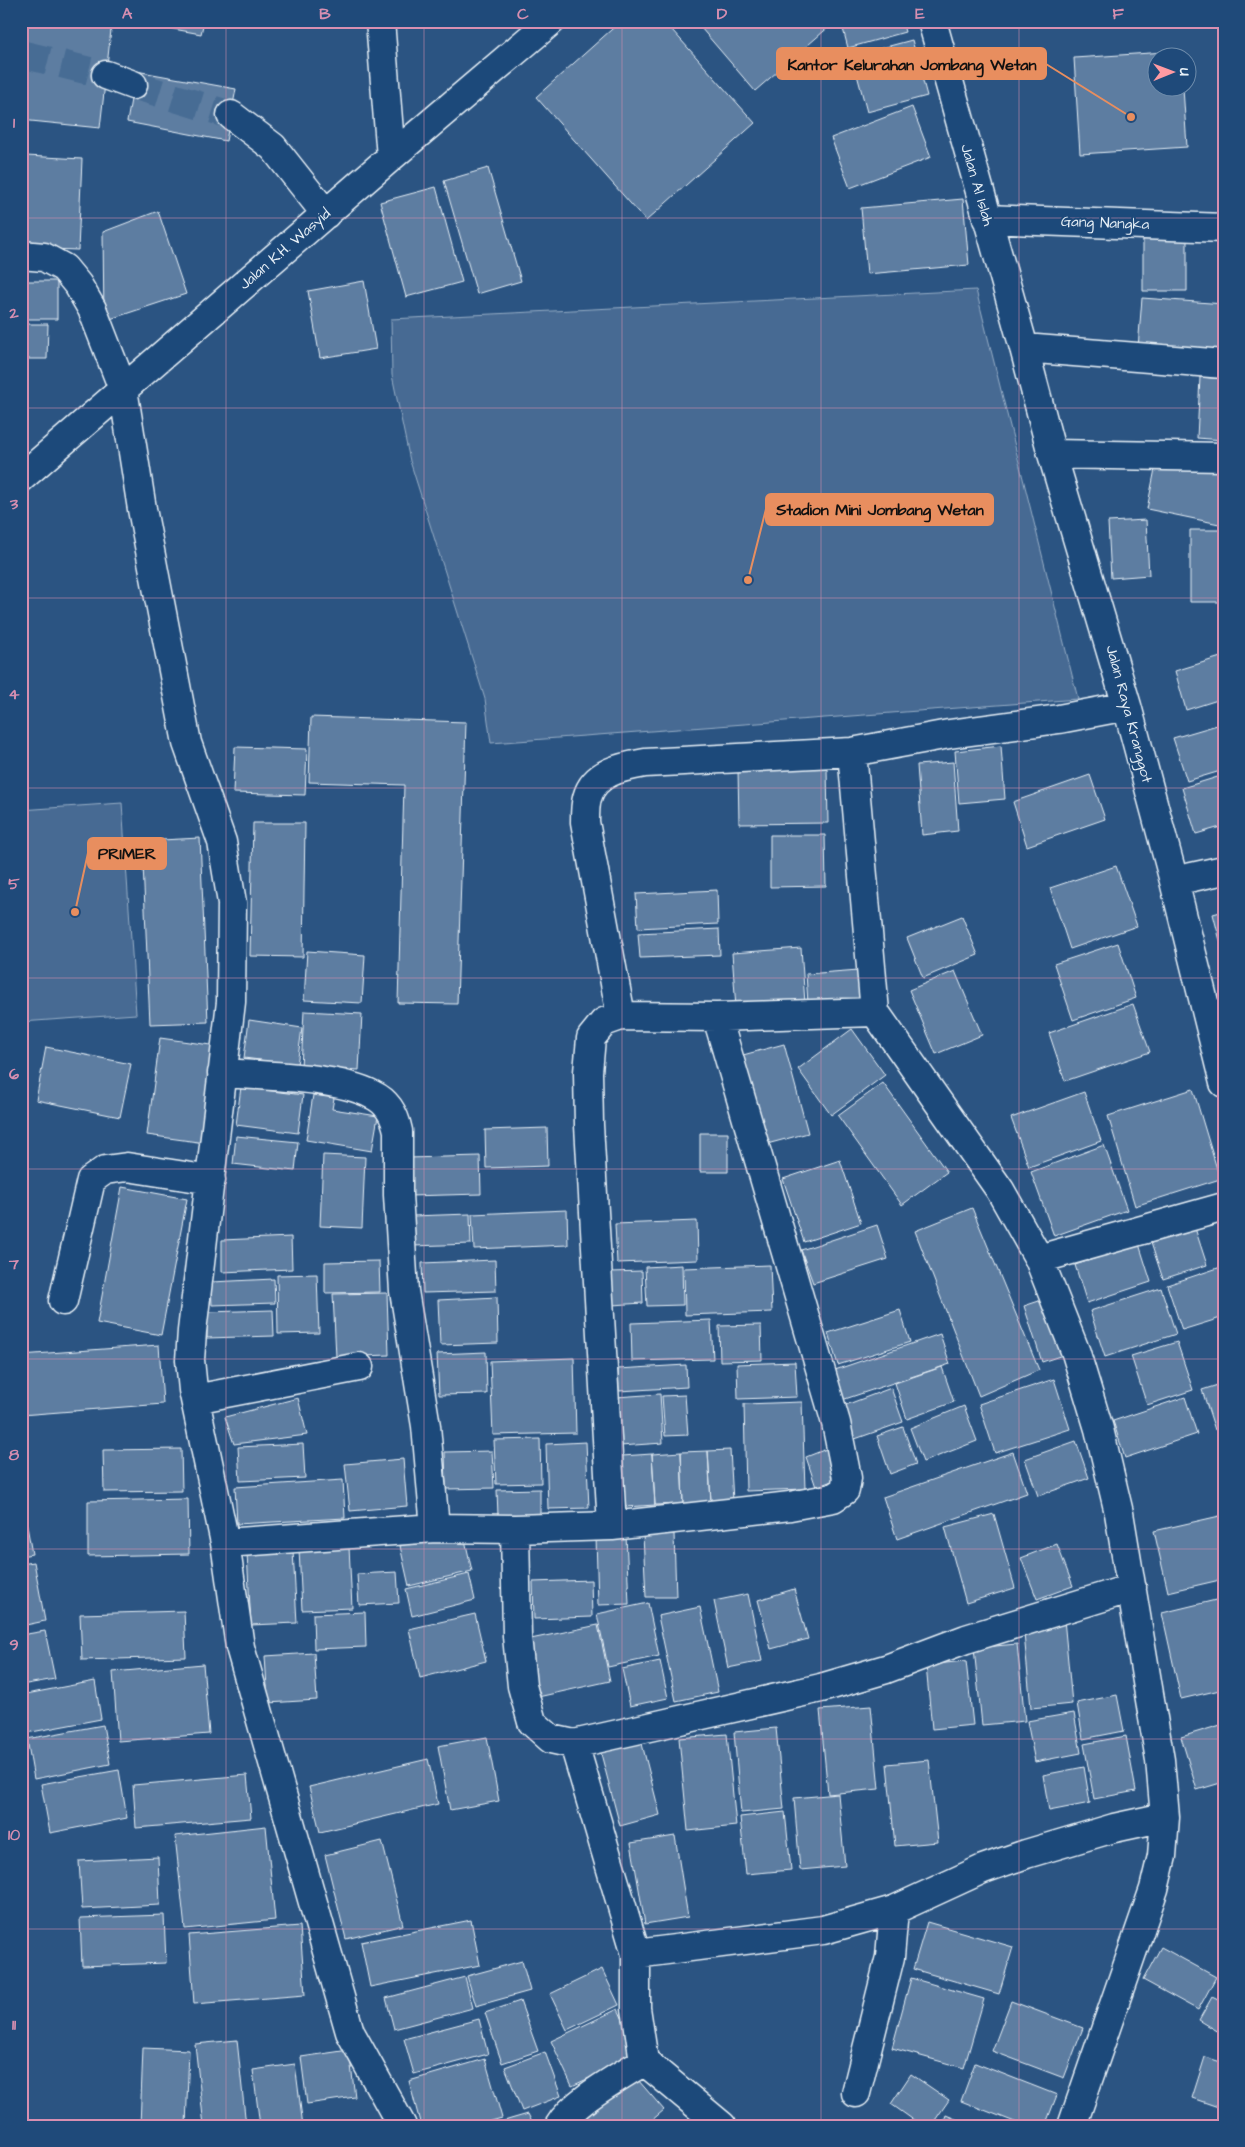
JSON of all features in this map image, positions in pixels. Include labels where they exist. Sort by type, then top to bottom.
[{"type":"street","points":[[380,21],[391,156]]},
{"type":"street","name":"Jalan K.H. Wasyid","points":[[21,478],[391,156],[551,21]]},
{"type":"street","name":"Jalan Al Islah","points":[[932,21],[1024,348]]},
{"type":"street","points":[[106,74],[133,85]]},
{"type":"street","points":[[231,115],[273,147],[326,214]]},
{"type":"street","name":"Gang Nangka","points":[[987,219],[1224,228]]},
{"type":"street","points":[[21,255],[44,258],[64,268],[78,285],[92,309],[123,389],[142,509],[187,742],[222,842],[232,903],[231,1002],[190,1360],[195,1399],[225,1543],[240,1646],[350,2032],[402,2126]]},
{"type":"street","points":[[1024,348],[1224,364]]},
{"type":"street","name":"Jalan Raya Kranggot","points":[[1024,348],[1052,454],[1127,706],[1174,881],[1223,1078]]},
{"type":"street","points":[[1052,454],[1224,457]]},
{"type":"street","points":[[621,1016],[585,822],[587,797],[601,775],[627,766],[645,763],[852,752],[949,734],[1059,719],[1127,706]]},
{"type":"street","points":[[852,752],[875,1012],[1000,1190],[1039,1259],[1076,1354],[1099,1429],[1119,1513],[1160,1760],[1165,1817],[1162,1856],[1154,1889],[1072,2126]]},
{"type":"street","points":[[1174,881],[1224,870]]},
{"type":"street","points":[[612,1526],[589,1125],[588,1072],[591,1038],[604,1022],[621,1016],[717,1017],[875,1012]]},
{"type":"street","points":[[225,1543],[435,1528],[515,1529],[612,1526],[790,1506],[833,1498],[845,1490],[847,1478],[836,1423],[717,1017]]},
{"type":"street","points":[[222,1074],[297,1078],[337,1083],[373,1095],[390,1110],[396,1122],[398,1131],[398,1195],[404,1291],[426,1426],[435,1528]]},
{"type":"street","points":[[63,1300],[91,1180],[105,1170],[127,1167],[211,1180]]},
{"type":"street","points":[[1039,1259],[1224,1207]]},
{"type":"street","points":[[195,1399],[359,1367]]},
{"type":"street","points":[[515,1529],[517,1636],[522,1686],[532,1722],[551,1739],[574,1744],[821,1688],[886,1669],[966,1639],[1132,1588]]},
{"type":"street","points":[[574,1744],[636,1954],[636,2008],[644,2061],[722,2126]]},
{"type":"street","points":[[636,1954],[823,1930],[894,1910],[983,1869],[1026,1854],[1114,1828],[1165,1817]]},
{"type":"street","points":[[856,2093],[890,1957],[894,1910]]},
{"type":"street","points":[[559,2126],[565,2116],[591,2096],[644,2061]]},
{"type":"shaded area","points":[[976,290],[1078,699],[491,743],[485,699],[410,461],[392,375],[391,319]]},
{"type":"shaded area","points":[[122,803],[136,1014],[21,1022],[21,810]]},
{"type":"building","points":[[21,21],[112,21],[100,128],[21,120]]},
{"type":"building","points":[[147,21],[204,21],[201,34],[146,24]]},
{"type":"building","points":[[621,21],[664,21],[755,123],[646,221],[536,97]]},
{"type":"building","points":[[695,21],[828,21],[831,25],[755,91]]},
{"type":"building","points":[[841,21],[902,21],[905,32],[848,48]]},
{"type":"building","points":[[912,40],[927,96],[867,112],[852,56]]},
{"type":"building","points":[[1148,53],[1148,98],[1184,98],[1187,147],[1080,154],[1074,58]]},
{"type":"building","points":[[136,71],[236,89],[226,141],[127,122]]},
{"type":"building","points":[[912,107],[931,157],[850,188],[831,138]]},
{"type":"building","points":[[26,156],[82,159],[78,250],[22,248]]},
{"type":"building","points":[[488,168],[521,281],[477,294],[444,181]]},
{"type":"building","points":[[436,187],[462,282],[406,297],[380,202]]},
{"type":"building","points":[[963,199],[969,265],[867,274],[861,208]]},
{"type":"building","points":[[158,211],[186,294],[104,321],[103,232]]},
{"type":"building","points":[[1143,237],[1187,238],[1187,291],[1143,291]]},
{"type":"building","points":[[21,281],[57,281],[57,319],[21,319]]},
{"type":"building","points":[[364,281],[376,349],[320,358],[308,291]]},
{"type":"building","points":[[1142,298],[1224,304],[1224,354],[1138,348]]},
{"type":"building","points":[[21,324],[48,324],[47,359],[21,359]]},
{"type":"building","points":[[1200,377],[1224,379],[1224,440],[1197,438]]},
{"type":"building","points":[[1157,459],[1224,472],[1224,525],[1147,509]]},
{"type":"building","points":[[1146,520],[1149,575],[1111,578],[1108,522]]},
{"type":"building","points":[[1190,530],[1224,530],[1224,602],[1190,602]]},
{"type":"building","points":[[1224,656],[1224,698],[1186,710],[1175,671]]},
{"type":"building","points":[[311,717],[466,722],[457,1004],[398,1003],[404,785],[309,782]]},
{"type":"building","points":[[1224,723],[1224,770],[1187,781],[1173,738]]},
{"type":"building","points":[[1001,746],[1005,799],[959,803],[955,751]]},
{"type":"building","points":[[235,747],[307,749],[305,795],[233,793]]},
{"type":"building","points":[[953,762],[958,831],[922,835],[917,765]]},
{"type":"building","points":[[827,768],[828,823],[739,824],[738,769]]},
{"type":"building","points":[[1090,775],[1105,819],[1027,846],[1013,802]]},
{"type":"building","points":[[1224,775],[1224,826],[1196,834],[1182,788]]},
{"type":"building","points":[[253,823],[305,823],[303,957],[250,956]]},
{"type":"building","points":[[770,835],[825,835],[826,886],[770,887]]},
{"type":"building","points":[[200,838],[208,1022],[150,1024],[142,841]]},
{"type":"building","points":[[1116,866],[1137,926],[1070,949],[1050,888]]},
{"type":"building","points":[[717,890],[718,924],[638,928],[636,894]]},
{"type":"building","points":[[1224,911],[1224,956],[1213,914]]},
{"type":"building","points":[[962,916],[978,955],[923,978],[907,938]]},
{"type":"building","points":[[719,929],[720,955],[640,958],[638,933]]},
{"type":"building","points":[[1118,943],[1136,998],[1073,1020],[1054,964]]},
{"type":"building","points":[[801,948],[805,1003],[736,1008],[732,953]]},
{"type":"building","points":[[307,951],[365,955],[362,1003],[304,1000]]},
{"type":"building","points":[[859,970],[861,1000],[808,1003],[806,974]]},
{"type":"building","points":[[955,971],[982,1035],[936,1054],[909,990]]},
{"type":"building","points":[[1133,1004],[1150,1052],[1065,1081],[1049,1033]]},
{"type":"building","points":[[304,1011],[362,1014],[359,1070],[301,1067]]},
{"type":"building","points":[[249,1020],[302,1028],[297,1065],[244,1058]]},
{"type":"building","points":[[852,1029],[885,1075],[831,1115],[798,1069]]},
{"type":"building","points":[[160,1038],[218,1046],[205,1143],[147,1135]]},
{"type":"building","points":[[784,1044],[808,1133],[767,1144],[743,1055]]},
{"type":"building","points":[[46,1047],[131,1064],[120,1117],[36,1100]]},
{"type":"building","points":[[883,1083],[947,1172],[902,1205],[838,1116]]},
{"type":"building","points":[[241,1087],[303,1095],[298,1133],[236,1125]]},
{"type":"building","points":[[1193,1089],[1220,1179],[1135,1206],[1108,1116]]},
{"type":"building","points":[[1084,1092],[1101,1141],[1029,1167],[1011,1118]]},
{"type":"building","points":[[313,1095],[334,1098],[332,1109],[378,1116],[372,1151],[306,1140]]},
{"type":"building","points":[[547,1128],[548,1166],[486,1168],[485,1130]]},
{"type":"building","points":[[700,1133],[728,1133],[728,1172],[700,1172]]},
{"type":"building","points":[[236,1136],[298,1142],[295,1171],[233,1164]]},
{"type":"building","points":[[1104,1145],[1127,1210],[1054,1236],[1031,1172]]},
{"type":"building","points":[[323,1155],[365,1157],[362,1228],[320,1226]]},
{"type":"building","points":[[480,1156],[481,1194],[409,1196],[408,1158]]},
{"type":"building","points":[[840,1160],[861,1223],[804,1242],[783,1179]]},
{"type":"building","points":[[122,1187],[187,1199],[161,1335],[97,1323]]},
{"type":"building","points":[[972,1208],[1039,1370],[979,1396],[915,1231]]},
{"type":"building","points":[[567,1210],[568,1245],[474,1249],[472,1214]]},
{"type":"building","points":[[470,1214],[471,1244],[413,1246],[412,1216]]},
{"type":"building","points":[[1192,1219],[1207,1265],[1163,1279],[1148,1234]]},
{"type":"building","points":[[697,1221],[698,1260],[617,1263],[615,1224]]},
{"type":"building","points":[[877,1225],[888,1259],[813,1283],[801,1250]]},
{"type":"building","points":[[291,1237],[292,1269],[222,1272],[222,1240]]},
{"type":"building","points":[[1139,1244],[1151,1282],[1087,1303],[1075,1265]]},
{"type":"building","points":[[495,1260],[496,1291],[423,1293],[422,1263]]},
{"type":"building","points":[[379,1261],[380,1292],[325,1293],[325,1262]]},
{"type":"building","points":[[682,1265],[683,1305],[647,1306],[645,1267]]},
{"type":"building","points":[[770,1265],[772,1312],[685,1315],[684,1268]]},
{"type":"building","points":[[1224,1266],[1224,1317],[1182,1330],[1167,1285]]},
{"type":"building","points":[[642,1271],[643,1303],[612,1305],[611,1272]]},
{"type":"building","points":[[317,1274],[319,1333],[278,1334],[277,1275]]},
{"type":"building","points":[[274,1279],[275,1303],[212,1305],[211,1282]]},
{"type":"building","points":[[1161,1288],[1176,1334],[1105,1357],[1090,1311]]},
{"type":"building","points":[[387,1293],[389,1355],[336,1357],[333,1294]]},
{"type":"building","points":[[497,1297],[498,1343],[440,1345],[438,1300]]},
{"type":"building","points":[[1051,1297],[1069,1353],[1042,1362],[1024,1306]]},
{"type":"building","points":[[273,1310],[274,1336],[207,1338],[207,1312]]},
{"type":"building","points":[[900,1310],[910,1342],[838,1365],[828,1333]]},
{"type":"building","points":[[711,1320],[713,1359],[632,1361],[631,1323]]},
{"type":"building","points":[[761,1325],[762,1360],[720,1361],[719,1326]]},
{"type":"building","points":[[940,1334],[950,1364],[842,1400],[832,1371]]},
{"type":"building","points":[[1177,1342],[1193,1390],[1147,1405],[1131,1356]]},
{"type":"building","points":[[159,1345],[163,1404],[21,1415],[21,1355]]},
{"type":"building","points":[[486,1352],[487,1394],[439,1395],[437,1354]]},
{"type":"building","points":[[574,1358],[576,1433],[493,1435],[490,1361]]},
{"type":"building","points":[[795,1362],[797,1397],[738,1399],[737,1364]]},
{"type":"building","points":[[686,1365],[687,1387],[619,1391],[618,1369]]},
{"type":"building","points":[[942,1367],[954,1402],[907,1419],[895,1383]]},
{"type":"building","points":[[1054,1379],[1070,1429],[995,1453],[979,1404]]},
{"type":"building","points":[[1224,1383],[1224,1427],[1215,1430],[1202,1390]]},
{"type":"building","points":[[891,1388],[903,1422],[855,1439],[843,1406]]},
{"type":"building","points":[[660,1394],[663,1443],[620,1446],[616,1397]]},
{"type":"building","points":[[685,1395],[688,1435],[665,1436],[662,1396]]},
{"type":"building","points":[[1185,1397],[1197,1434],[1125,1458],[1113,1421]]},
{"type":"building","points":[[298,1398],[307,1435],[234,1444],[225,1417]]},
{"type":"building","points":[[802,1402],[805,1489],[746,1491],[744,1404]]},
{"type":"building","points":[[964,1406],[977,1441],[923,1462],[910,1428]]},
{"type":"building","points":[[903,1427],[916,1464],[890,1474],[877,1436]]},
{"type":"building","points":[[540,1439],[541,1483],[496,1484],[494,1440]]},
{"type":"building","points":[[1076,1441],[1089,1478],[1038,1496],[1025,1459]]},
{"type":"building","points":[[586,1442],[589,1508],[548,1509],[546,1444]]},
{"type":"building","points":[[303,1444],[305,1478],[240,1481],[238,1447]]},
{"type":"building","points":[[829,1448],[840,1478],[816,1487],[806,1457]]},
{"type":"building","points":[[181,1449],[182,1491],[104,1492],[103,1450]]},
{"type":"building","points":[[730,1450],[733,1501],[711,1502],[708,1451]]},
{"type":"building","points":[[492,1451],[494,1488],[446,1489],[445,1452]]},
{"type":"building","points":[[708,1451],[711,1502],[683,1504],[681,1452]]},
{"type":"building","points":[[681,1452],[683,1504],[655,1505],[652,1454]]},
{"type":"building","points":[[1013,1452],[1027,1493],[897,1539],[883,1497]]},
{"type":"building","points":[[652,1454],[655,1505],[625,1507],[622,1456]]},
{"type":"building","points":[[403,1459],[407,1506],[350,1511],[345,1464]]},
{"type":"building","points":[[343,1480],[345,1518],[237,1524],[235,1487]]},
{"type":"building","points":[[540,1489],[540,1514],[498,1516],[497,1490]]},
{"type":"building","points":[[188,1499],[189,1554],[88,1556],[88,1501]]},
{"type":"building","points":[[24,1509],[32,1554],[21,1556],[21,1510]]},
{"type":"building","points":[[994,1514],[1015,1588],[966,1603],[945,1527]]},
{"type":"building","points":[[1224,1515],[1224,1579],[1168,1592],[1154,1531]]},
{"type":"building","points":[[463,1531],[472,1571],[409,1586],[400,1546]]},
{"type":"building","points":[[674,1534],[676,1597],[646,1597],[643,1535]]},
{"type":"building","points":[[626,1535],[629,1604],[598,1605],[596,1537]]},
{"type":"building","points":[[1057,1544],[1073,1586],[1037,1599],[1021,1558]]},
{"type":"building","points":[[349,1547],[352,1608],[302,1610],[299,1549]]},
{"type":"building","points":[[293,1551],[297,1623],[251,1625],[247,1553]]},
{"type":"building","points":[[34,1562],[45,1621],[21,1626],[21,1564]]},
{"type":"building","points":[[397,1572],[399,1603],[359,1605],[357,1574]]},
{"type":"building","points":[[469,1574],[475,1600],[412,1616],[406,1589]]},
{"type":"building","points":[[591,1580],[592,1617],[534,1619],[533,1582]]},
{"type":"building","points":[[794,1589],[808,1639],[771,1649],[758,1600]]},
{"type":"building","points":[[748,1594],[762,1661],[728,1668],[714,1601]]},
{"type":"building","points":[[1224,1598],[1224,1689],[1181,1699],[1162,1613]]},
{"type":"building","points":[[648,1603],[659,1656],[608,1667],[597,1614]]},
{"type":"building","points":[[700,1607],[718,1692],[676,1701],[658,1616]]},
{"type":"building","points":[[184,1611],[186,1657],[82,1660],[80,1614]]},
{"type":"building","points":[[365,1612],[366,1647],[314,1649],[313,1614]]},
{"type":"building","points":[[475,1614],[486,1661],[420,1678],[409,1629]]},
{"type":"building","points":[[1064,1619],[1072,1704],[1031,1708],[1023,1623]]},
{"type":"building","points":[[598,1625],[610,1681],[538,1697],[526,1640]]},
{"type":"building","points":[[45,1631],[55,1679],[21,1685],[21,1635]]},
{"type":"building","points":[[1017,1644],[1025,1721],[982,1725],[974,1648]]},
{"type":"building","points":[[314,1653],[317,1700],[268,1703],[265,1656]]},
{"type":"building","points":[[660,1661],[668,1698],[630,1706],[622,1669]]},
{"type":"building","points":[[966,1661],[973,1725],[932,1729],[926,1665]]},
{"type":"building","points":[[203,1664],[209,1734],[118,1741],[113,1672]]},
{"type":"building","points":[[95,1681],[101,1719],[21,1734],[21,1695]]},
{"type":"building","points":[[1117,1695],[1124,1731],[1083,1739],[1077,1703]]},
{"type":"building","points":[[871,1706],[879,1789],[828,1794],[820,1710]]},
{"type":"building","points":[[1074,1713],[1081,1753],[1035,1762],[1027,1721]]},
{"type":"building","points":[[1224,1724],[1224,1782],[1197,1790],[1181,1737]]},
{"type":"building","points":[[103,1725],[110,1764],[34,1779],[27,1739]]},
{"type":"building","points":[[776,1728],[784,1809],[741,1813],[734,1732]]},
{"type":"building","points":[[727,1734],[736,1826],[688,1831],[679,1738]]},
{"type":"building","points":[[640,1736],[660,1815],[620,1826],[599,1746]]},
{"type":"building","points":[[1126,1736],[1136,1791],[1094,1799],[1084,1744]]},
{"type":"building","points":[[487,1737],[499,1801],[450,1810],[438,1746]]},
{"type":"building","points":[[428,1759],[438,1804],[320,1832],[309,1787]]},
{"type":"building","points":[[929,1760],[938,1842],[895,1846],[887,1764]]},
{"type":"building","points":[[1084,1767],[1090,1803],[1049,1811],[1043,1775]]},
{"type":"building","points":[[119,1770],[127,1818],[50,1833],[41,1784]]},
{"type":"building","points":[[247,1775],[251,1818],[136,1828],[133,1785]]},
{"type":"building","points":[[838,1794],[845,1866],[800,1870],[794,1798]]},
{"type":"building","points":[[785,1812],[791,1870],[746,1874],[740,1817]]},
{"type":"building","points":[[266,1826],[275,1920],[185,1929],[175,1836]]},
{"type":"building","points":[[675,1836],[688,1917],[645,1924],[631,1843]]},
{"type":"building","points":[[382,1841],[403,1925],[346,1939],[325,1855]]},
{"type":"building","points":[[158,1857],[160,1905],[82,1909],[79,1861]]},
{"type":"building","points":[[164,1915],[166,1963],[82,1966],[80,1918]]},
{"type":"building","points":[[471,1920],[480,1965],[370,1987],[361,1942]]},
{"type":"building","points":[[927,1922],[1013,1947],[999,1994],[913,1969]]},
{"type":"building","points":[[300,1926],[305,1995],[194,2004],[189,1935]]},
{"type":"building","points":[[1161,1947],[1216,1977],[1198,2010],[1143,1980]]},
{"type":"building","points":[[522,1961],[530,1991],[476,2006],[467,1976]]},
{"type":"building","points":[[602,1969],[619,2005],[567,2030],[550,1994]]},
{"type":"building","points":[[465,1977],[473,2008],[394,2029],[386,1998]]},
{"type":"building","points":[[911,1978],[984,1999],[964,2068],[892,2048]]},
{"type":"building","points":[[1212,1997],[1224,2003],[1224,2035],[1199,2020]]},
{"type":"building","points":[[520,2001],[538,2051],[502,2063],[485,2013]]},
{"type":"building","points":[[1011,2001],[1083,2028],[1064,2078],[992,2051]]},
{"type":"building","points":[[618,2009],[639,2055],[572,2086],[551,2041]]},
{"type":"building","points":[[479,2019],[488,2054],[414,2074],[404,2039]]},
{"type":"building","points":[[237,2040],[246,2126],[204,2126],[195,2044]]},
{"type":"building","points":[[143,2048],[189,2050],[186,2126],[140,2126]]},
{"type":"building","points":[[349,2050],[355,2097],[307,2104],[301,2057]]},
{"type":"building","points":[[545,2052],[561,2096],[522,2111],[505,2067]]},
{"type":"building","points":[[1205,2057],[1224,2063],[1224,2109],[1192,2098]]},
{"type":"building","points":[[485,2059],[502,2118],[473,2126],[421,2126],[409,2081]]},
{"type":"building","points":[[975,2063],[1057,2095],[1045,2126],[1025,2126],[961,2101]]},
{"type":"building","points":[[295,2064],[303,2126],[260,2126],[253,2070]]},
{"type":"building","points":[[632,2073],[664,2110],[645,2126],[582,2126],[577,2120]]},
{"type":"building","points":[[911,2074],[949,2100],[931,2126],[922,2126],[891,2104]]},
{"type":"building","points":[[528,2114],[534,2126],[487,2126]]},
{"type":"building","points":[[946,2115],[973,2126],[942,2126]]},
{"type":"tunnel","points":[[21,54],[106,75]]},
{"type":"tunnel","points":[[133,85],[231,115]]},
{"type":"place","name":"Kantor Kelurahan Jombang Wetan","points":[[1131,117]]},
{"type":"place","name":"Stadion Mini Jombang Wetan","points":[[748,580]]},
{"type":"place","name":"PRIMER","points":[[75,912]]}]
